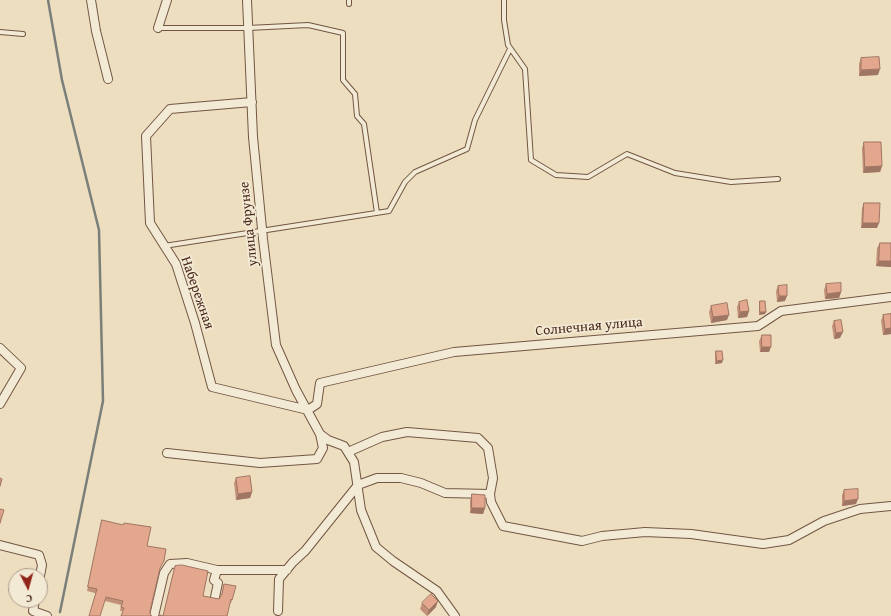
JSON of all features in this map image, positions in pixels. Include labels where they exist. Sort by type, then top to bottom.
[{"type":"street","points":[[91,0],[96,31],[108,80]]},
{"type":"street","points":[[158,28],[167,0]]},
{"type":"street","name":"улица Фрунзе","points":[[247,0],[253,137],[276,344],[296,390],[320,434]]},
{"type":"street","name":"Набережная","points":[[252,102],[170,109],[146,136],[150,223],[176,264],[195,323],[212,387],[308,410]]},
{"type":"street","name":"Солнечная улица","points":[[308,410],[317,404],[320,383],[454,352],[758,326],[781,311],[891,297]]},
{"type":"street","points":[[0,348],[21,368],[0,404]]},
{"type":"street","points":[[348,452],[382,437],[407,432],[478,438],[488,448],[493,478],[490,494],[491,502],[503,526],[582,541],[602,536],[645,532],[691,534],[763,544],[789,540],[824,521],[860,509],[891,506]]},
{"type":"street","points":[[320,434],[328,440],[344,446],[354,462],[361,510],[376,547],[393,561],[437,590],[455,616]]},
{"type":"street","points":[[167,453],[260,462],[317,459],[323,448],[320,434]]},
{"type":"street","points":[[278,611],[279,579],[305,551],[358,485],[377,478],[401,478],[421,483],[445,493],[490,494]]},
{"type":"street","points":[[0,546],[40,555],[41,568]]},
{"type":"street","points":[[154,616],[164,573],[170,564],[187,563],[217,570],[286,570]]},
{"type":"street","points":[[214,598],[218,583],[214,580],[217,570]]},
{"type":"street","points":[[34,608],[33,611],[47,616]]},
{"type":"lane","points":[[504,0],[504,20],[508,45],[525,69],[531,160],[556,175],[588,177],[627,154],[675,173],[731,182],[778,179]]},
{"type":"lane","points":[[158,28],[308,26],[343,33],[343,80],[355,94],[357,116],[364,124],[377,213]]},
{"type":"lane","points":[[0,32],[23,34]]},
{"type":"lane","points":[[164,246],[389,211],[405,182],[416,172],[467,149],[475,120],[510,49]]},
{"type":"building","points":[[879,57],[880,69],[861,70],[861,58]]},
{"type":"building","points":[[864,142],[881,142],[882,166],[865,167]]},
{"type":"building","points":[[864,203],[880,203],[879,223],[863,223]]},
{"type":"building","points":[[880,243],[891,243],[891,261],[879,261]]},
{"type":"building","points":[[841,283],[841,292],[827,294],[826,284]]},
{"type":"building","points":[[787,285],[787,296],[779,296],[778,286]]},
{"type":"building","points":[[747,300],[749,311],[740,312],[739,302]]},
{"type":"building","points":[[760,301],[765,301],[766,312],[760,312]]},
{"type":"building","points":[[727,303],[729,315],[713,317],[711,306]]},
{"type":"building","points":[[891,314],[891,328],[885,329],[883,315]]},
{"type":"building","points":[[841,320],[843,332],[836,333],[834,321]]},
{"type":"building","points":[[762,335],[771,335],[771,347],[762,347]]},
{"type":"building","points":[[716,351],[722,351],[723,360],[717,361]]},
{"type":"building","points":[[250,476],[252,492],[238,494],[236,478]]},
{"type":"building","points":[[858,489],[858,499],[844,501],[844,490]]},
{"type":"building","points":[[472,494],[485,495],[485,508],[472,508]]},
{"type":"building","points":[[0,509],[4,510],[0,523]]},
{"type":"building","points":[[102,520],[123,525],[124,523],[151,527],[147,546],[166,549],[150,611],[152,616],[121,616],[124,608],[121,607],[123,601],[106,597],[100,616],[89,616],[97,589],[88,587]]},
{"type":"building","points":[[182,565],[208,571],[203,596],[219,599],[222,594],[224,584],[236,586],[227,616],[163,616],[175,566]]},
{"type":"building","points":[[431,594],[438,601],[429,610],[422,603]]},
{"type":"waterway","points":[[48,0],[62,80],[99,230],[103,401],[60,612]]}]
